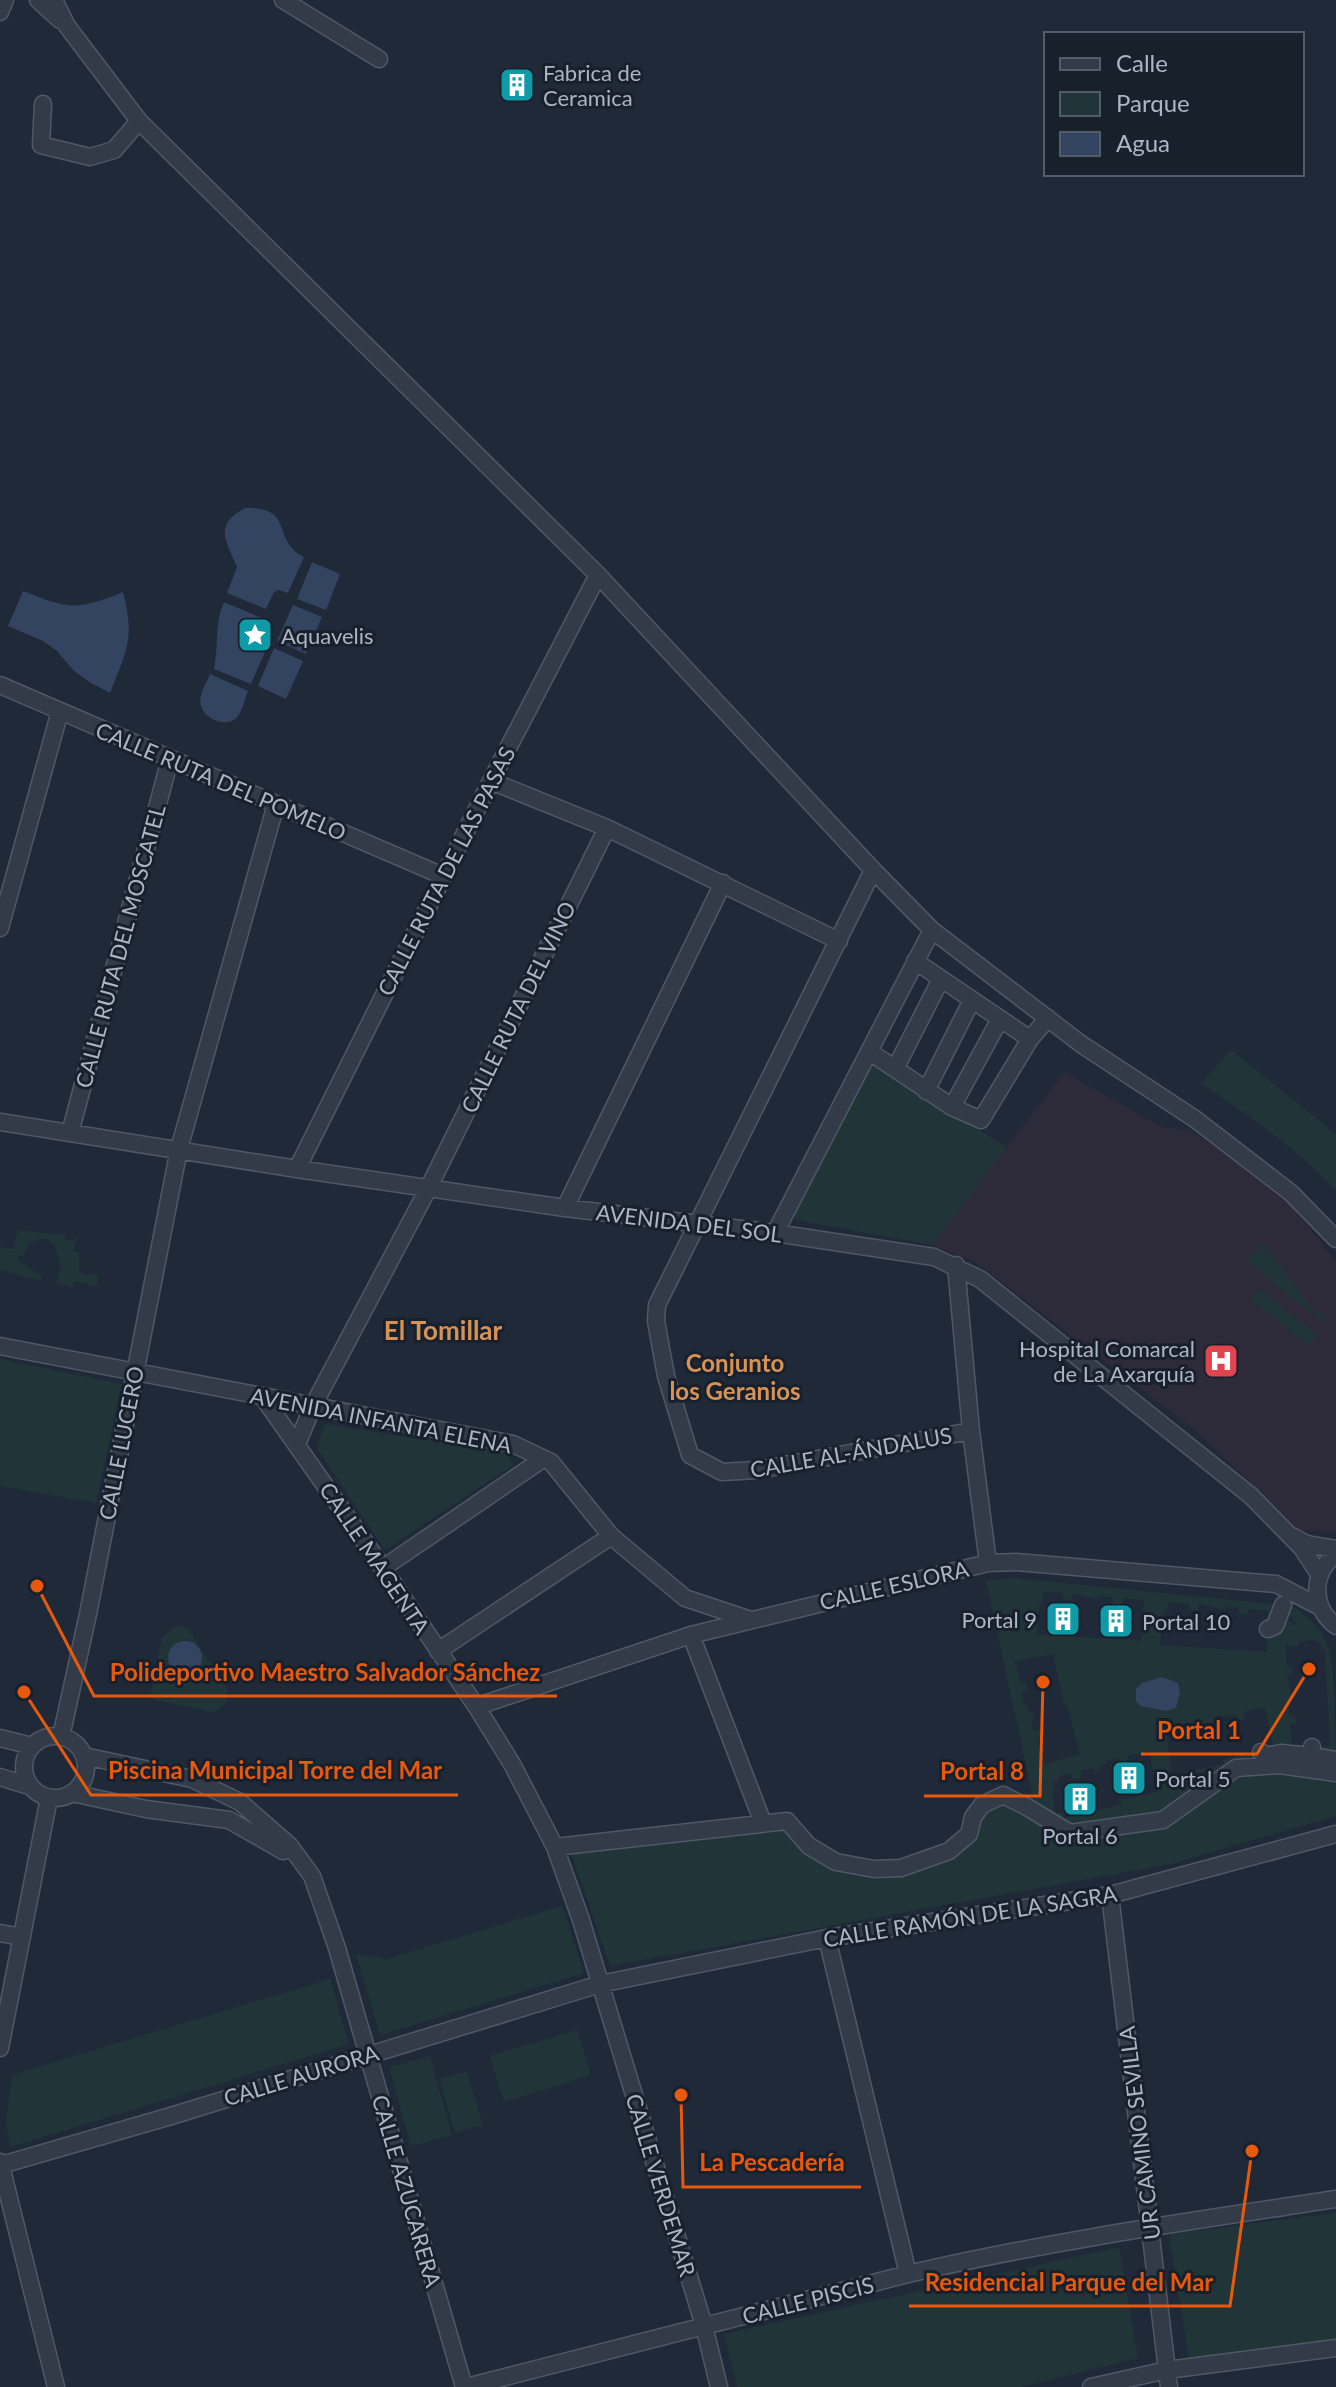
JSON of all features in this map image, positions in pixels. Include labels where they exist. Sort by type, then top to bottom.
[{"type":"street","points":[[0,12],[5,0]]},
{"type":"street","points":[[38,0],[67,26]]},
{"type":"street","points":[[54,0],[67,26],[139,121],[598,575],[932,930],[1081,1044],[1195,1119],[1291,1193],[1336,1239]]},
{"type":"street","points":[[283,0],[379,59]]},
{"type":"street","points":[[43,104],[41,145],[90,157],[114,150],[139,121]]},
{"type":"street","name":"CALLE RUTA DE LAS PASAS","points":[[297,1169],[598,575]]},
{"type":"street","name":"CALLE RUTA DEL POMELO","points":[[0,685],[443,876]]},
{"type":"street","points":[[0,928],[60,711]]},
{"type":"street","name":"CALLE RUTA DEL MOSCATEL","points":[[70,1133],[170,759]]},
{"type":"street","points":[[491,781],[607,828],[839,941]]},
{"type":"street","name":"CALLE LUCERO","points":[[61,1737],[179,1149],[276,804]]},
{"type":"street","name":"CALLE RUTA DEL VINO","points":[[297,1444],[313,1406],[429,1187],[607,828]]},
{"type":"street","name":"CALLE AL-ÁNDALUS","points":[[873,870],[694,1225],[657,1305],[656,1321],[666,1376],[690,1455],[722,1472],[757,1470],[971,1431]]},
{"type":"street","points":[[565,1208],[723,883]]},
{"type":"street","points":[[775,1233],[932,930]]},
{"type":"street","points":[[915,961],[1030,1039]]},
{"type":"street","points":[[895,1069],[941,979]]},
{"type":"street","points":[[926,1091],[972,1000]]},
{"type":"street","points":[[870,1052],[952,1107],[981,1120],[1030,1039],[1048,1018]]},
{"type":"street","points":[[952,1107],[1000,1019]]},
{"type":"street","name":"AVENIDA DEL SOL","points":[[0,1122],[565,1208],[775,1233],[934,1257],[980,1279],[1251,1496],[1302,1548],[1319,1574]]},
{"type":"street","points":[[956,1265],[971,1431],[988,1563]]},
{"type":"street","name":"AVENIDA INFANTA ELENA","points":[[0,1346],[513,1444],[551,1462],[611,1536],[685,1598],[750,1619]]},
{"type":"street","name":"CALLE MAGENTA","points":[[262,1396],[383,1568],[512,1764],[555,1847],[600,1984]]},
{"type":"street","points":[[383,1568],[543,1459]]},
{"type":"street","name":"AVENIDA DEL SOL","points":[[1286,1532],[1307,1544],[1336,1552]]},
{"type":"street","points":[[438,1651],[611,1536]]},
{"type":"street","points":[[1335,1627],[1320,1607],[1316,1594],[1319,1574],[1336,1552]]},
{"type":"street","name":"CALLE ESLORA","points":[[478,1709],[487,1703],[691,1635],[988,1563],[1016,1562],[1276,1584],[1320,1607]]},
{"type":"street","points":[[1268,1629],[1275,1626],[1283,1605]]},
{"type":"street","points":[[691,1635],[763,1823]]},
{"type":"street","points":[[0,1777],[29,1786],[41,1796],[49,1798],[72,1793],[82,1783],[86,1770],[84,1756],[73,1741],[49,1737],[32,1746],[23,1766],[29,1786]]},
{"type":"street","points":[[0,1738],[32,1746]]},
{"type":"street","points":[[1261,1752],[1265,1756],[1312,1752],[1336,1760]]},
{"type":"street","name":"CALLE AZUCARERA","points":[[84,1756],[192,1779],[240,1802],[290,1846],[312,1876],[323,1904],[465,2387]]},
{"type":"street","points":[[555,1847],[787,1821],[809,1846],[836,1862],[874,1869],[901,1868],[949,1851],[969,1834],[973,1817],[982,1805],[1003,1795],[1070,1833],[1163,1820],[1236,1768],[1279,1765],[1336,1773]]},
{"type":"street","name":"CALLE AZUCARERA","points":[[72,1793],[146,1809],[229,1820],[280,1847],[323,1904]]},
{"type":"street","points":[[0,2048],[49,1798]]},
{"type":"street","name":"CALLE RAMÓN DE LA SAGRA","points":[[600,1984],[827,1938],[1110,1895],[1336,1834]]},
{"type":"street","name":"UR CAMINO SEVILLA","points":[[1110,1895],[1168,2378]]},
{"type":"street","points":[[0,1933],[22,1937]]},
{"type":"street","points":[[827,1938],[908,2274]]},
{"type":"street","name":"CALLE AURORA","points":[[0,2164],[171,2116],[600,1984]]},
{"type":"street","name":"CALLE VERDEMAR","points":[[600,1984],[704,2326],[719,2387]]},
{"type":"street","points":[[0,2164],[56,2387]]},
{"type":"street","name":"CALLE PISCIS","points":[[465,2387],[1003,2252],[1150,2226],[1336,2199]]},
{"type":"street","points":[[1091,2387],[1168,2378],[1336,2348]]},
{"type":"shaded area","name":"Hospital Comarcal de La Axarquía","points":[[1064,1072],[1162,1127],[1191,1131],[1225,1152],[1292,1207],[1336,1261],[1336,1531],[1295,1531],[1279,1510],[1197,1432],[974,1261],[932,1245]]},
{"type":"green space","points":[[1231,1050],[1336,1134],[1336,1191],[1289,1147],[1201,1083]]},
{"type":"green space","points":[[873,1058],[922,1096],[1007,1147],[932,1245],[797,1220],[793,1216]]},
{"type":"green space","points":[[17,1230],[65,1235],[65,1240],[72,1241],[76,1237],[74,1252],[79,1253],[79,1273],[98,1275],[97,1287],[76,1281],[71,1287],[56,1284],[61,1269],[58,1255],[55,1247],[44,1238],[29,1243],[23,1256],[18,1256],[20,1263],[24,1262],[31,1270],[41,1274],[41,1281],[0,1270],[0,1247],[14,1249]]},
{"type":"green space","points":[[1262,1242],[1316,1315],[1323,1312],[1328,1323],[1318,1319],[1246,1262]]},
{"type":"green space","points":[[1259,1289],[1318,1335],[1309,1346],[1250,1300]]},
{"type":"green space","points":[[0,1359],[122,1384],[96,1503],[0,1486]]},
{"type":"green space","points":[[325,1424],[508,1453],[513,1465],[385,1550],[317,1448]]},
{"type":"green space","points":[[1013,1578],[1293,1606],[1319,1630],[1329,1649],[1336,1724],[1336,1769],[1279,1759],[1256,1760],[1235,1766],[1196,1787],[1164,1814],[1073,1827],[1039,1815],[986,1581]],"holes":[[[1044,1592],[1063,1593],[1063,1599],[1072,1600],[1073,1594],[1099,1599],[1100,1596],[1113,1597],[1113,1604],[1122,1604],[1123,1598],[1144,1600],[1141,1641],[1037,1634],[1039,1605],[1042,1605]],[[1169,1602],[1189,1604],[1189,1610],[1198,1611],[1199,1604],[1225,1610],[1226,1607],[1239,1608],[1239,1614],[1247,1615],[1248,1609],[1268,1611],[1268,1624],[1275,1621],[1278,1610],[1281,1610],[1297,1624],[1295,1626],[1282,1612],[1275,1631],[1268,1634],[1266,1652],[1160,1645],[1164,1610],[1167,1610]],[[1312,1640],[1321,1643],[1321,1650],[1325,1650],[1330,1746],[1292,1748],[1290,1724],[1296,1724],[1295,1716],[1289,1715],[1288,1702],[1292,1702],[1287,1675],[1293,1674],[1292,1667],[1287,1667],[1286,1645],[1298,1646],[1299,1642]],[[1053,1654],[1080,1755],[1042,1764],[1037,1740],[1042,1738],[1040,1729],[1034,1731],[1033,1711],[1029,1712],[1027,1705],[1024,1705],[1022,1692],[1028,1690],[1026,1683],[1020,1683],[1015,1661]],[[1265,1708],[1274,1749],[1223,1759],[1224,1764],[1171,1775],[1167,1735],[1186,1728],[1189,1736],[1197,1734],[1195,1726],[1215,1722],[1215,1717],[1235,1714],[1237,1721],[1245,1719],[1244,1712]],[[1149,1751],[1157,1792],[1121,1800],[1121,1805],[1064,1818],[1063,1812],[1056,1814],[1052,1792],[1055,1790],[1054,1782],[1060,1781],[1059,1776],[1071,1773],[1073,1779],[1082,1778],[1081,1771],[1100,1770],[1100,1765],[1106,1764],[1106,1760],[1119,1758],[1121,1764],[1129,1762],[1128,1756]]]},
{"type":"green space","points":[[177,1626],[187,1628],[228,1690],[225,1704],[213,1712],[159,1701],[151,1694],[162,1637]]},
{"type":"green space","points":[[1278,1768],[1336,1777],[1336,1816],[1171,1864],[610,1966],[570,1850],[774,1826],[788,1831],[838,1868],[952,1854],[989,1805],[1002,1802],[1074,1840],[1168,1825],[1235,1777]]},
{"type":"green space","points":[[562,1906],[584,1973],[380,2035],[356,1954],[387,1959]]},
{"type":"green space","points":[[330,1979],[349,2044],[10,2147],[6,2122],[12,2075]]},
{"type":"green space","points":[[577,2030],[591,2075],[504,2102],[490,2056]]},
{"type":"green space","points":[[430,2056],[452,2135],[411,2146],[389,2067]]},
{"type":"green space","points":[[467,2071],[483,2125],[455,2133],[439,2079]]},
{"type":"green space","points":[[1336,2213],[1336,2341],[1189,2360],[1169,2234]]},
{"type":"green space","points":[[1119,2247],[1138,2358],[1021,2387],[737,2387],[724,2334]]},
{"type":"water","points":[[245,508],[271,513],[277,518],[294,550],[304,557],[288,593],[274,592],[266,609],[227,593],[237,567],[226,541],[226,527],[235,514]]},
{"type":"water","points":[[312,562],[340,574],[326,610],[297,599]]},
{"type":"water","points":[[23,591],[73,605],[83,605],[123,592],[129,633],[110,693],[74,671],[57,651],[43,641],[8,626]]},
{"type":"water","points":[[224,602],[262,618],[257,634],[260,642],[267,647],[251,684],[214,669],[219,619]]},
{"type":"water","points":[[293,605],[322,617],[306,654],[277,641]]},
{"type":"water","points":[[274,648],[303,661],[286,699],[258,686]]},
{"type":"water","points":[[210,674],[248,691],[234,720],[217,721],[203,711],[201,698]]},
{"type":"water","points":[[185,1641],[197,1646],[202,1658],[197,1670],[185,1675],[173,1670],[168,1658],[173,1646]]},
{"type":"water","points":[[1162,1677],[1178,1683],[1180,1693],[1176,1708],[1166,1711],[1141,1706],[1136,1701],[1136,1689],[1142,1683]]},
{"type":"place","name":"Fabrica de Ceramica","points":[[517,85]]},
{"type":"place","name":"Aquavelis","points":[[255,635]]},
{"type":"place","name":"Hospital Comarcal de La Axarquía","points":[[1221,1361]]},
{"type":"place","name":"Polideportivo Maestro Salvador Sánchez","points":[[37,1586]]},
{"type":"place","name":"Portal 9","points":[[1063,1619]]},
{"type":"place","name":"Portal 10","points":[[1116,1621]]},
{"type":"place","name":"Portal 1","points":[[1309,1669]]},
{"type":"place","name":"Portal 8","points":[[1043,1682]]},
{"type":"place","name":"Piscina Municipal Torre del Mar","points":[[24,1692]]},
{"type":"place","name":"Portal 5","points":[[1129,1778]]},
{"type":"place","name":"Portal 6","points":[[1080,1799]]},
{"type":"place","name":"La Pescadería","points":[[681,2095]]},
{"type":"place","name":"Residencial Parque del Mar","points":[[1252,2151]]},
{"type":"district","name":"El Tomillar","points":[[443,1330]]},
{"type":"district","name":"Conjunto los Geranios","points":[[735,1376]]}]
